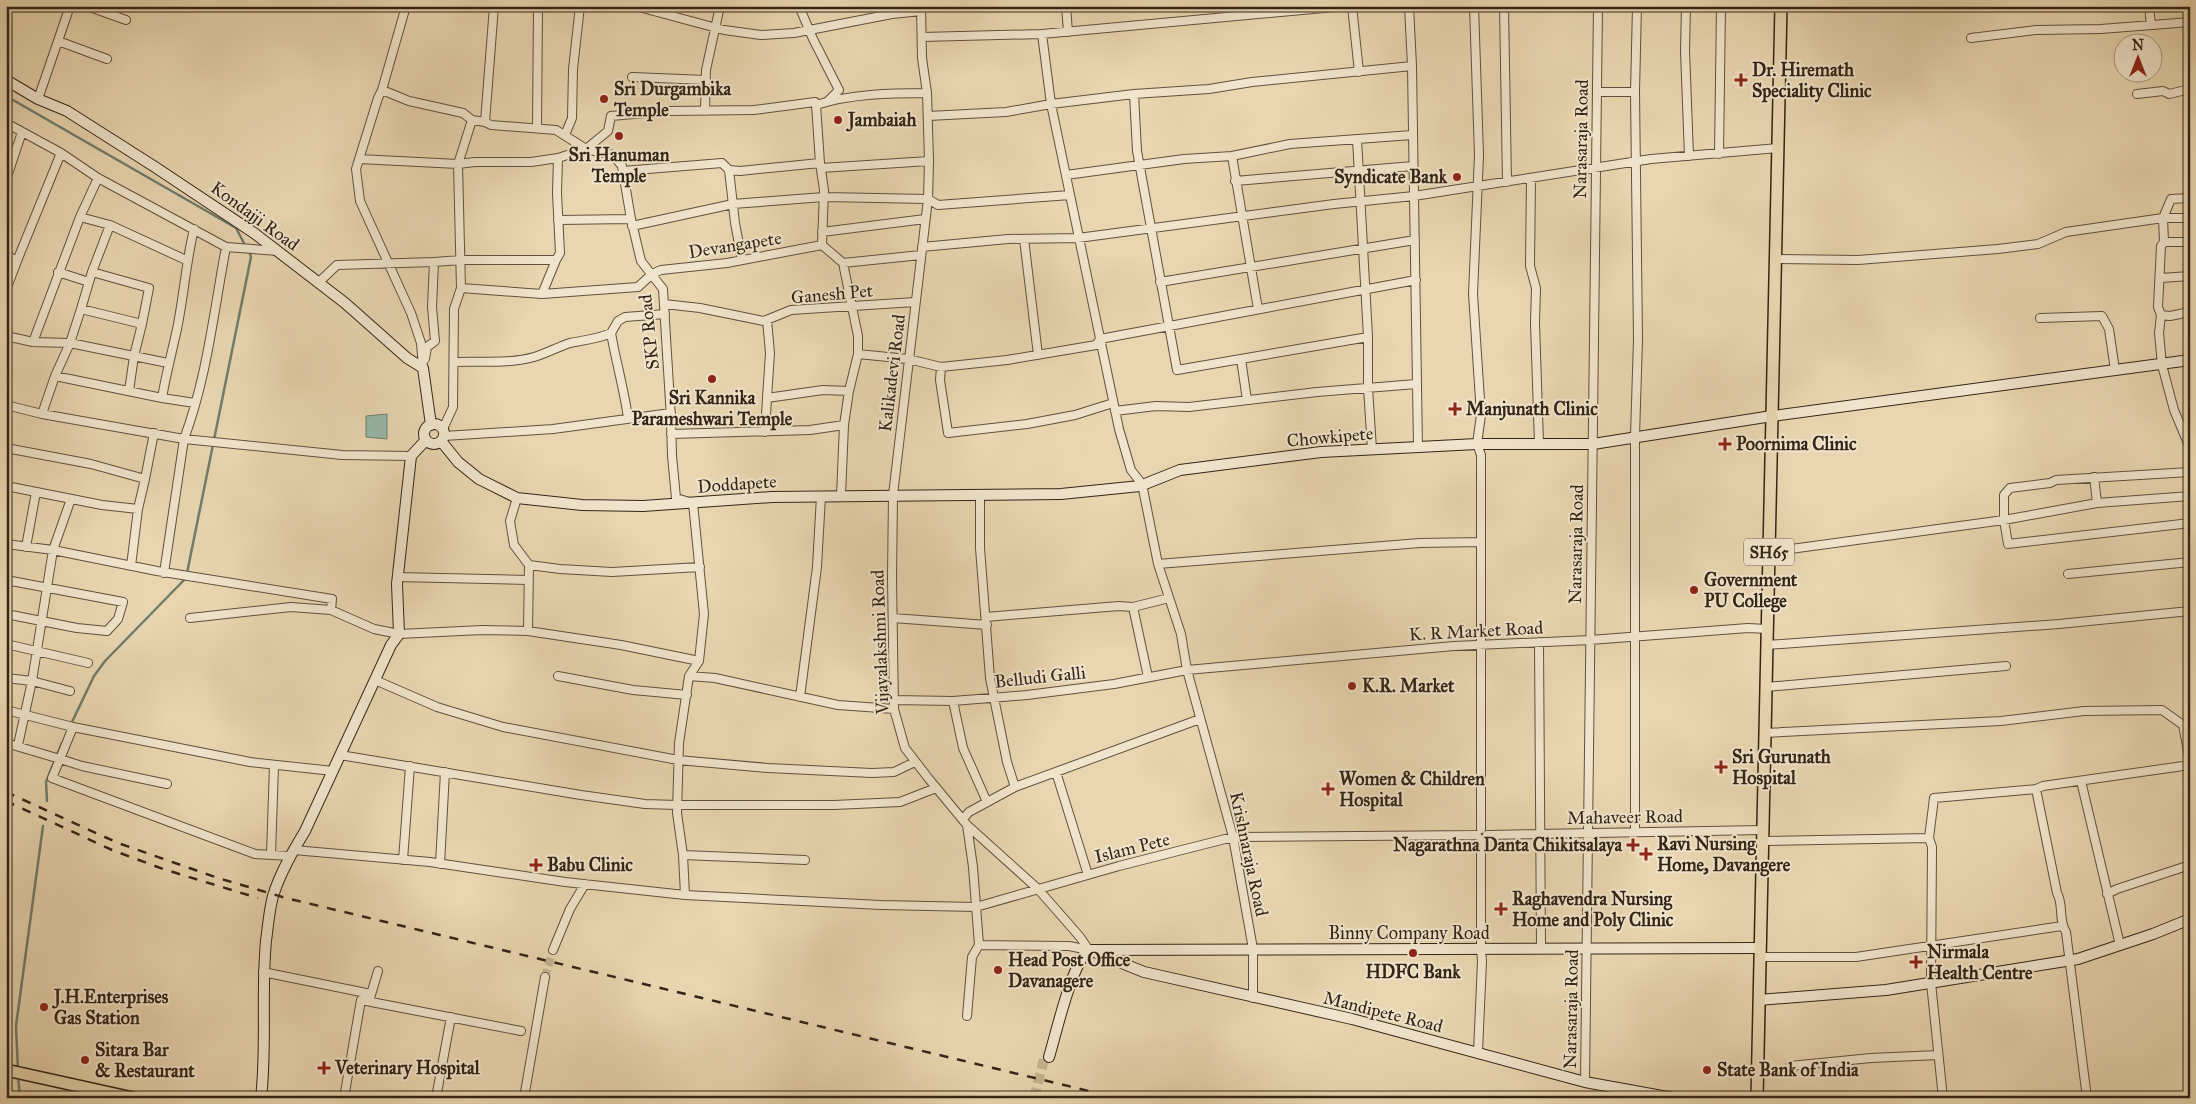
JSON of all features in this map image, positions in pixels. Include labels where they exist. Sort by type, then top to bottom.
[{"type":"main road","name":"SH65","points":[[1757,1098],[1781,6]]},
{"type":"main road","points":[[14,1072],[127,1097]]},
{"type":"street","points":[[38,99],[70,6]]},
{"type":"street","points":[[87,6],[126,20]]},
{"type":"street","points":[[406,6],[382,90],[356,168],[360,201],[411,313],[421,343],[431,425]]},
{"type":"street","points":[[485,122],[494,6]]},
{"type":"street","points":[[536,128],[538,6]]},
{"type":"street","points":[[564,135],[572,118],[573,69],[580,6]]},
{"type":"street","points":[[635,6],[716,28],[761,35],[809,30],[921,8]]},
{"type":"street","points":[[705,111],[706,80],[720,6]]},
{"type":"street","points":[[799,6],[839,90],[828,101]]},
{"type":"street","points":[[1066,6],[1068,32]]},
{"type":"street","points":[[922,37],[1042,34],[1346,6]]},
{"type":"street","points":[[1352,6],[1359,72]]},
{"type":"street","points":[[1408,6],[1412,66],[1418,447]]},
{"type":"street","points":[[1474,6],[1479,155],[1473,294],[1481,415],[1477,444],[1481,455],[1482,645],[1482,961],[1478,1052]]},
{"type":"street","points":[[1504,6],[1507,182]]},
{"type":"street","name":"Narasaraja Road","points":[[1585,1082],[1598,6]]},
{"type":"street","points":[[1635,832],[1635,436],[1638,339],[1635,92],[1637,6]]},
{"type":"street","points":[[1686,6],[1685,51],[1689,156]]},
{"type":"street","points":[[1719,154],[1721,6]]},
{"type":"street","points":[[2149,6],[2151,24]]},
{"type":"street","name":"Kalikadevi Road","points":[[893,495],[928,199],[928,116],[922,58],[921,8]]},
{"type":"street","points":[[1970,38],[2036,30],[2101,29],[2190,22]]},
{"type":"street","points":[[1042,34],[1051,104],[1113,403],[1131,470],[1142,484]]},
{"type":"street","points":[[58,41],[107,59]]},
{"type":"street","points":[[928,116],[1006,112],[1051,104],[1134,94],[1209,89],[1252,82],[1412,66]]},
{"type":"street","points":[[632,77],[706,80]]},
{"type":"street","name":"Kondajji Road","points":[[6,80],[38,99],[67,111],[254,233],[318,282],[407,358],[423,368]]},
{"type":"street","points":[[382,90],[409,102],[463,113],[472,120],[491,125],[556,130],[586,149],[613,155],[622,166],[623,171],[722,163],[729,170],[742,260]]},
{"type":"street","points":[[2137,94],[2163,91],[2169,94],[2190,90]]},
{"type":"street","points":[[1597,92],[1635,92]]},
{"type":"street","points":[[816,105],[828,101],[904,93],[927,93]]},
{"type":"street","points":[[1134,94],[1137,151],[1141,164],[1160,282],[1177,370],[1368,337]]},
{"type":"street","points":[[359,159],[458,164],[475,162],[531,162],[558,158],[586,149],[608,131],[611,116],[668,111],[754,110],[815,102],[816,105]]},
{"type":"street","points":[[816,105],[824,197],[822,245],[843,263],[858,336],[858,354],[849,391],[844,425],[841,496]]},
{"type":"street","points":[[426,440],[434,444],[442,435],[453,407],[454,309],[461,288],[458,164],[472,120]]},
{"type":"street","points":[[6,123],[61,153],[98,178],[194,228],[226,247],[278,251]]},
{"type":"street","points":[[6,180],[22,132]]},
{"type":"street","points":[[1066,175],[1141,164],[1232,156],[1290,144],[1412,135]]},
{"type":"street","points":[[1357,139],[1372,449]]},
{"type":"street","points":[[843,263],[921,251],[1024,239],[1078,238],[1361,201],[1414,196],[1636,161],[1778,148]]},
{"type":"street","points":[[6,290],[61,153]]},
{"type":"street","points":[[1232,156],[1258,309]]},
{"type":"street","points":[[542,294],[560,252],[557,193],[558,158]]},
{"type":"street","points":[[729,170],[929,161]]},
{"type":"street","points":[[1235,181],[1413,166]]},
{"type":"street","name":"SKP Road","points":[[623,171],[641,262],[663,289],[676,498],[693,502]]},
{"type":"street","points":[[33,342],[58,272],[98,178]]},
{"type":"street","points":[[1531,178],[1530,266],[1536,288],[1535,323],[1539,444]]},
{"type":"street","points":[[558,220],[632,223],[733,204],[824,197],[928,199],[938,205],[1070,195]]},
{"type":"street","points":[[2190,198],[2171,199],[2164,218],[2164,242],[2161,246],[2161,278],[2158,307],[2161,315],[2159,333],[2162,365],[2174,410],[2190,448]]},
{"type":"street","points":[[80,218],[110,225],[186,260]]},
{"type":"street","points":[[1776,260],[1858,260],[1998,249],[2038,244],[2066,232],[2164,218],[2190,218]]},
{"type":"street","points":[[822,232],[925,219]]},
{"type":"street","points":[[42,414],[55,376],[70,343],[92,272],[110,225]]},
{"type":"street","points":[[162,398],[168,363],[177,330],[186,260],[194,228]]},
{"type":"street","points":[[1024,239],[1038,355]]},
{"type":"street","points":[[1160,282],[1415,240]]},
{"type":"street","points":[[2164,242],[2190,242]]},
{"type":"street","name":"Devangapete","points":[[652,274],[661,270],[742,260],[822,245]]},
{"type":"street","points":[[164,572],[184,439],[195,403],[226,247]]},
{"type":"street","points":[[6,255],[17,261]]},
{"type":"street","points":[[318,282],[337,265],[461,260],[556,260]]},
{"type":"street","points":[[423,368],[427,347],[435,341],[432,307],[434,262]]},
{"type":"street","points":[[58,272],[89,282]]},
{"type":"street","points":[[92,272],[149,288],[134,356],[129,391]]},
{"type":"street","points":[[461,288],[542,294],[638,287],[652,274]]},
{"type":"street","points":[[2161,278],[2190,276]]},
{"type":"street","points":[[858,354],[908,358],[941,367],[1038,355],[1096,345],[1100,339],[1416,280]]},
{"type":"street","name":"Ganesh Pet","points":[[664,304],[700,308],[745,319],[767,320],[791,310],[915,302]]},
{"type":"street","points":[[81,309],[142,324]]},
{"type":"street","points":[[2161,315],[2170,316],[2190,312]]},
{"type":"street","points":[[628,418],[624,385],[616,363],[611,334],[618,321],[625,317],[665,314]]},
{"type":"street","points":[[2040,318],[2102,316],[2109,329],[2115,370]]},
{"type":"street","points":[[765,432],[770,353],[767,320]]},
{"type":"street","points":[[454,362],[534,357],[559,346],[611,334]]},
{"type":"street","points":[[6,336],[33,342],[70,343],[168,363]]},
{"type":"street","points":[[1241,359],[1247,400]]},
{"type":"street","name":"Chowkipete","points":[[893,495],[1062,494],[1112,490],[1142,484],[1180,470],[1321,452],[1477,444],[1593,444],[1772,416],[2190,360]]},
{"type":"street","points":[[941,367],[940,380],[948,433],[1027,424],[1075,414],[1113,403]]},
{"type":"street","points":[[55,376],[195,403]]},
{"type":"street","points":[[1115,411],[1156,406],[1188,407],[1416,384]]},
{"type":"street","points":[[767,398],[823,390],[849,391]]},
{"type":"street","points":[[6,405],[42,414],[184,439],[342,455],[411,456]]},
{"type":"street","points":[[442,435],[553,429],[671,412]]},
{"type":"street","points":[[426,440],[424,431],[431,425],[438,425],[458,462],[479,479],[517,498],[510,521],[514,545],[529,565],[528,631]]},
{"type":"street","points":[[672,434],[810,430],[844,425]]},
{"type":"street","points":[[131,566],[138,509],[146,479],[154,433]]},
{"type":"street","points":[[261,1098],[264,972],[272,902],[292,853],[305,831],[391,645],[399,634],[397,577],[411,456],[426,440]]},
{"type":"street","points":[[6,448],[91,464],[146,479]]},
{"type":"street","points":[[2190,472],[2056,480],[2050,483],[2010,488],[2004,495],[2004,520],[2008,544],[2190,523]]},
{"type":"street","points":[[2094,477],[2097,503]]},
{"type":"street","name":"Krishnaraja Road","points":[[1142,484],[1158,564],[1181,634],[1187,670],[1233,837],[1253,949],[1254,998]]},
{"type":"street","points":[[6,486],[71,499],[138,509]]},
{"type":"street","points":[[26,546],[36,492]]},
{"type":"street","name":"Doddapete","points":[[517,498],[582,505],[643,506],[772,497],[893,495]]},
{"type":"street","name":"Vijayalakshmi Road","points":[[893,495],[894,709],[905,748],[965,822],[1038,889],[1080,937],[1086,949]]},
{"type":"street","points":[[980,495],[980,548],[990,678],[1015,787]]},
{"type":"street","points":[[800,697],[817,567],[821,496]]},
{"type":"street","points":[[1769,552],[2004,520],[2097,503],[2190,496]]},
{"type":"street","points":[[18,745],[32,681],[53,550],[71,499]]},
{"type":"street","points":[[685,895],[684,855],[677,805],[678,743],[689,676],[698,661],[704,614],[693,502]]},
{"type":"street","points":[[1158,564],[1420,543],[1480,542]]},
{"type":"street","points":[[6,544],[53,550],[186,576],[332,599],[331,610]]},
{"type":"street","points":[[2068,574],[2190,562]]},
{"type":"street","points":[[529,565],[612,572],[700,567]]},
{"type":"street","points":[[397,577],[528,580]]},
{"type":"street","points":[[6,580],[124,602],[118,619],[107,631],[77,628],[41,619],[6,614]]},
{"type":"street","points":[[893,618],[986,621],[1120,606],[1133,607],[1169,598]]},
{"type":"street","points":[[1133,607],[1148,677]]},
{"type":"street","points":[[190,618],[291,608],[331,610],[374,629],[399,634],[482,630],[528,631],[621,644],[698,661]]},
{"type":"street","points":[[1767,645],[2059,624],[2190,611]]},
{"type":"street","name":"K. R Market Road","points":[[1187,670],[1482,645],[1590,640],[1748,628],[1768,629]]},
{"type":"street","points":[[1539,642],[1541,948]]},
{"type":"street","points":[[6,644],[88,663]]},
{"type":"street","points":[[1766,687],[2006,666]]},
{"type":"street","name":"Belludi Galli","points":[[894,700],[953,701],[994,698],[1114,684],[1187,670]]},
{"type":"street","points":[[558,676],[633,690],[687,696]]},
{"type":"street","points":[[689,676],[715,678],[838,704],[894,709]]},
{"type":"street","points":[[6,678],[32,681],[70,691]]},
{"type":"street","points":[[375,680],[437,707],[503,727],[622,751],[678,760],[768,768],[872,773],[894,772],[915,762]]},
{"type":"street","points":[[953,701],[964,748],[987,802]]},
{"type":"street","points":[[6,710],[70,726],[274,765],[333,771]]},
{"type":"street","points":[[1765,733],[2001,721],[2084,711],[2162,710],[2183,725],[2190,762],[2184,766],[2043,786],[2036,789],[1934,798],[1929,838],[1932,847],[1931,983],[1943,1098]]},
{"type":"street","points":[[967,1016],[972,957],[979,945],[965,822],[968,812],[1015,787],[1200,719]]},
{"type":"street","points":[[57,758],[70,726]]},
{"type":"street","points":[[6,744],[18,745],[82,766],[167,784]]},
{"type":"street","points":[[340,755],[645,804],[834,805],[900,802],[936,788]]},
{"type":"street","name":"Islam Pete","points":[[57,758],[52,778],[255,854],[270,856],[292,853],[403,860],[685,895],[881,905],[976,906],[1233,837],[1482,835]]},
{"type":"street","points":[[270,856],[274,765]]},
{"type":"street","points":[[403,860],[410,766]]},
{"type":"street","points":[[440,864],[445,772]]},
{"type":"street","points":[[1056,772],[1088,875]]},
{"type":"street","points":[[2082,781],[2120,945]]},
{"type":"street","points":[[2036,789],[2057,893],[2060,898],[2062,926],[2066,932],[2087,1098]]},
{"type":"street","name":"Mahaveer Road","points":[[1482,835],[1635,832],[1929,838]]},
{"type":"street","points":[[684,855],[805,860]]},
{"type":"street","points":[[2107,894],[2190,865]]},
{"type":"street","points":[[553,950],[570,909],[585,884]]},
{"type":"street","points":[[1759,1000],[1886,990],[2070,960],[2120,945],[2190,919]]},
{"type":"street","points":[[1760,952],[1856,957],[2062,926]]},
{"type":"street","points":[[979,945],[1086,949],[1075,970],[1047,1056]]},
{"type":"street","name":"Binny Company Road","points":[[1086,949],[1587,948],[1760,952]]},
{"type":"street","name":"Mandipete Road","points":[[1086,949],[1144,972],[1352,1019],[1585,1082],[1673,1098]]},
{"type":"street","points":[[370,998],[378,971]]},
{"type":"street","points":[[264,972],[521,1032]]},
{"type":"street","points":[[524,1098],[545,977]]},
{"type":"street","points":[[344,1098],[361,1000],[370,998]]},
{"type":"street","points":[[436,1098],[451,1017]]},
{"type":"street","points":[[1790,1066],[1871,1058],[1938,1055]]},
{"type":"shaded area","points":[[387,414],[387,439],[366,437],[366,416]]},
{"type":"waterway","points":[[6,96],[236,228],[246,247]]},
{"type":"waterway","points":[[71,724],[94,676],[105,661],[186,578],[251,257],[249,251]]},
{"type":"waterway","points":[[47,801],[46,782],[62,743]]},
{"type":"waterway","points":[[18,1070],[16,1026],[43,826]]},
{"type":"waterway","points":[[18,1076],[20,1098]]},
{"type":"tunnel","points":[[545,977],[553,950]]},
{"type":"tunnel","points":[[1034,1098],[1045,1055]]},
{"type":"railway","points":[[6,792],[118,843],[218,878],[286,898],[1118,1098]]},
{"type":"railway","points":[[6,801],[112,850],[163,869],[258,898]]},
{"type":"place","name":"Dr. Hiremath Speciality Clinic","points":[[1741,80]]},
{"type":"place","name":"Sri Durgambika Temple","points":[[604,99]]},
{"type":"place","name":"Jambaiah","points":[[838,120]]},
{"type":"place","name":"Sri Hanuman Temple","points":[[619,136]]},
{"type":"place","name":"Syndicate Bank","points":[[1457,177]]},
{"type":"place","name":"Sri Kannika Parameshwari Temple","points":[[712,379]]},
{"type":"place","name":"Manjunath Clinic","points":[[1455,409]]},
{"type":"place","name":"Poornima Clinic","points":[[1725,444]]},
{"type":"place","name":"Government PU College","points":[[1694,590]]},
{"type":"place","name":"K.R. Market","points":[[1352,686]]},
{"type":"place","name":"Sri Gurunath Hospital","points":[[1721,767]]},
{"type":"place","name":"Women & Children Hospital","points":[[1328,789]]},
{"type":"place","name":"Nagarathna Danta Chikitsalaya","points":[[1633,845]]},
{"type":"place","name":"Ravi Nursing Home, Davangere","points":[[1646,854]]},
{"type":"place","name":"Babu Clinic","points":[[536,865]]},
{"type":"place","name":"Raghavendra Nursing Home and Poly Clinic","points":[[1501,909]]},
{"type":"place","name":"HDFC Bank","points":[[1413,953]]},
{"type":"place","name":"Nirmala Health Centre","points":[[1916,962]]},
{"type":"place","name":"Head Post Office Davanagere","points":[[998,970]]},
{"type":"place","name":"J.H.Enterprises Gas Station","points":[[44,1007]]},
{"type":"place","name":"Sitara Bar & Restaurant","points":[[85,1060]]},
{"type":"place","name":"Veterinary Hospital","points":[[324,1068]]},
{"type":"place","name":"State Bank of India","points":[[1707,1070]]}]
